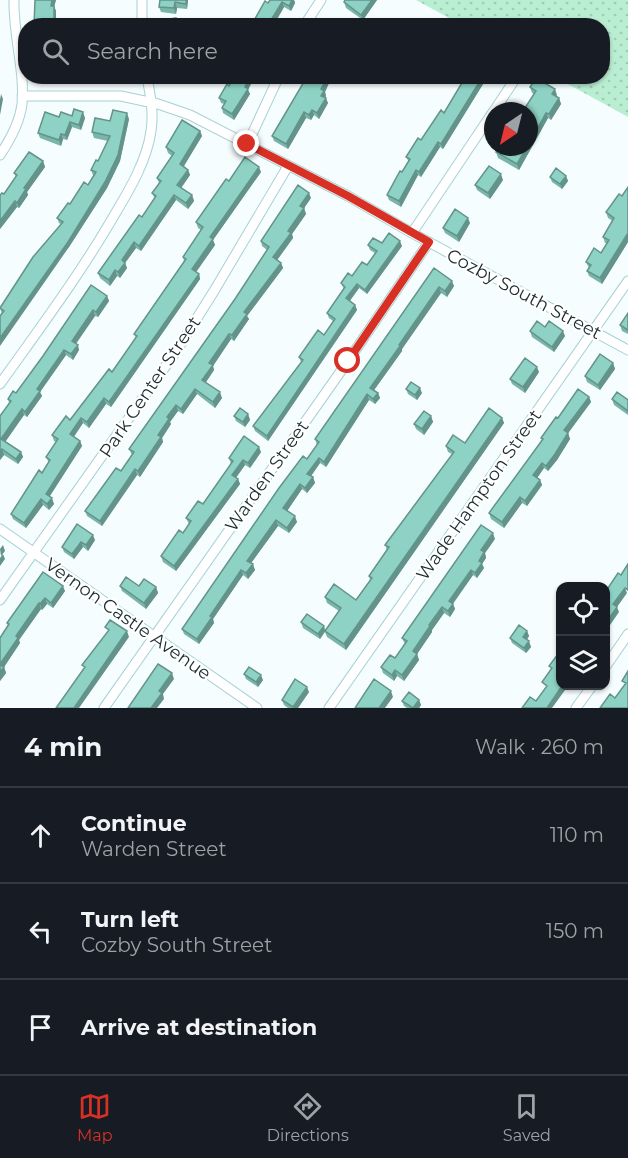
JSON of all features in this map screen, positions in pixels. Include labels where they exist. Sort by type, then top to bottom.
[{"type":"street","points":[[14,0],[18,55]]},
{"type":"street","points":[[142,0],[142,18]]},
{"type":"street","points":[[309,18],[321,0]]},
{"type":"street","points":[[0,155],[16,124],[22,105],[21,84]]},
{"type":"street","points":[[0,384],[91,256],[127,194],[147,150],[151,131],[148,84]]},
{"type":"street","points":[[247,144],[275,84]]},
{"type":"street","points":[[500,102],[512,84]]},
{"type":"street","name":"Cozby South Street","points":[[22,96],[122,96],[151,102],[189,115],[348,196],[628,350]]},
{"type":"street","points":[[412,233],[484,127]]},
{"type":"street","name":"Park Center Street","points":[[0,600],[177,350],[288,166]]},
{"type":"street","name":"Warden Street","points":[[104,708],[429,242]]},
{"type":"street","name":"Wade Hampton Street","points":[[329,708],[628,281]]},
{"type":"street","name":"Vernon Castle Avenue","points":[[0,529],[257,708]]},
{"type":"street","points":[[610,660],[628,634]]},
{"type":"street","points":[[576,708],[589,690]]},
{"type":"green space","points":[[416,0],[628,0],[628,117],[568,84],[610,84],[610,18],[449,18]]},
{"type":"building","points":[[35,0],[52,0],[54,18],[34,18]]},
{"type":"building","points":[[160,0],[186,0],[186,4],[175,2],[174,8],[159,7]]},
{"type":"building","points":[[270,0],[292,0],[289,6],[282,2],[272,18],[255,18],[265,1],[268,3]]},
{"type":"building","points":[[345,0],[372,0],[361,15],[344,2]]},
{"type":"building","points":[[227,84],[229,86],[230,84],[246,84],[245,87],[248,89],[232,114],[222,108],[226,101],[219,98]]},
{"type":"building","points":[[303,84],[324,84],[321,89],[324,91],[321,96],[326,98],[317,113],[312,110],[309,115],[304,112],[286,144],[272,136]]},
{"type":"building","points":[[461,84],[478,84],[441,144],[438,142],[419,172],[416,170],[399,201],[387,195],[400,171],[402,172],[410,159],[406,157],[418,138],[421,140],[441,110],[444,113]]},
{"type":"building","points":[[532,84],[546,84],[555,89],[552,94],[559,98],[549,114],[546,113],[538,128],[538,102],[529,102],[536,91],[530,87]]},
{"type":"building","points":[[74,109],[83,112],[79,125],[70,122],[65,135],[61,134],[59,140],[38,133],[45,112],[59,117],[61,112],[72,116]]},
{"type":"building","points":[[113,110],[127,113],[118,155],[105,182],[68,242],[0,338],[0,316],[4,311],[0,308],[33,257],[63,222],[57,218],[68,203],[70,204],[84,182],[88,185],[96,172],[91,170],[110,136],[92,132],[95,118],[110,121]]},
{"type":"building","points":[[182,120],[200,131],[180,164],[188,170],[177,185],[192,195],[186,203],[174,195],[139,246],[134,242],[122,260],[125,263],[118,272],[115,270],[109,280],[98,273],[139,215],[142,217],[156,196],[152,193],[161,181],[157,178],[174,153],[166,147]]},
{"type":"building","points":[[29,152],[43,161],[24,188],[26,189],[17,203],[15,201],[0,221],[0,195],[4,194],[17,175],[14,173]]},
{"type":"building","points":[[503,156],[522,156],[517,164]]},
{"type":"building","points":[[245,157],[259,167],[210,237],[213,239],[192,269],[199,274],[109,402],[104,398],[87,422],[81,418],[70,434],[80,441],[46,494],[52,498],[47,504],[41,499],[24,523],[11,514],[39,470],[42,473],[50,460],[46,457],[58,439],[52,435],[66,416],[70,420],[109,369],[112,372],[137,336],[134,334],[186,259],[183,257],[203,227],[196,222],[226,179],[229,181]]},
{"type":"building","points":[[489,166],[501,174],[488,193],[475,185]]},
{"type":"building","points":[[556,168],[566,176],[560,184],[550,177]]},
{"type":"building","points":[[298,185],[309,193],[300,206],[304,208],[288,231],[291,233],[273,257],[281,263],[244,312],[247,314],[232,335],[229,334],[209,363],[213,365],[202,380],[220,392],[213,402],[195,389],[181,409],[176,405],[158,435],[161,437],[138,471],[135,469],[100,521],[85,511],[116,468],[121,471],[134,452],[129,449],[269,247],[261,241]]},
{"type":"building","points":[[628,187],[628,233],[600,278],[587,271],[591,265],[586,262],[594,248],[601,253],[609,240],[603,237],[614,218],[606,212],[619,194],[622,196]]},
{"type":"building","points":[[455,209],[468,218],[457,236],[443,228]]},
{"type":"building","points":[[389,233],[400,241],[365,290],[357,284],[346,298],[355,305],[267,436],[253,426],[303,360],[299,357],[318,330],[324,335],[335,319],[327,313],[345,287],[341,283],[348,273],[352,276],[362,262],[367,265],[377,251],[368,245],[373,238],[382,243]]},
{"type":"building","points":[[434,268],[452,281],[445,291],[439,287],[370,388],[378,393],[373,399],[367,394],[324,462],[319,458],[307,474],[313,477],[305,488],[300,484],[283,508],[295,516],[287,528],[276,520],[247,561],[253,564],[246,573],[241,570],[197,639],[182,629],[279,488],[303,456],[307,459],[319,442],[315,439]]},
{"type":"building","points":[[91,285],[107,296],[96,312],[93,310],[72,341],[78,345],[71,354],[64,350],[37,389],[40,391],[25,412],[22,409],[1,439],[21,452],[16,459],[2,449],[0,452],[0,416],[11,401],[8,399],[13,391],[16,393],[43,356]]},
{"type":"building","points":[[628,313],[628,330],[620,325]]},
{"type":"building","points":[[537,321],[545,327],[549,321],[563,331],[552,347],[530,331]]},
{"type":"building","points":[[600,354],[613,363],[598,385],[585,376]]},
{"type":"building","points":[[525,358],[537,367],[523,387],[510,379]]},
{"type":"building","points":[[411,382],[420,388],[415,395],[406,389]]},
{"type":"building","points":[[578,389],[589,397],[564,430],[568,433],[555,454],[546,466],[542,463],[533,475],[540,480],[525,501],[520,497],[502,522],[489,513]]},
{"type":"building","points":[[617,392],[628,400],[628,411],[612,399]]},
{"type":"building","points":[[240,408],[248,414],[243,422],[234,416]]},
{"type":"building","points":[[489,408],[502,418],[344,644],[325,631],[341,608],[325,597],[334,584],[356,600],[372,578],[369,576],[389,547],[385,545],[454,452],[446,446],[453,435],[465,443]]},
{"type":"building","points":[[424,411],[431,416],[422,429],[414,424]]},
{"type":"building","points":[[244,436],[259,447],[248,463],[243,460],[232,475],[238,479],[174,566],[161,556],[179,530],[183,533],[191,521],[186,518],[198,501],[203,504],[233,461],[229,458]]},
{"type":"building","points":[[77,524],[93,535],[86,545],[81,542],[72,554],[62,547]]},
{"type":"building","points":[[481,525],[493,533],[481,550],[484,552],[479,561],[482,563],[475,573],[471,570],[449,601],[453,604],[448,611],[442,607],[429,625],[413,651],[417,654],[402,675],[395,670],[392,675],[381,667],[390,655],[395,658],[407,641],[402,638]]},
{"type":"building","points":[[628,564],[628,590],[625,588],[613,604],[617,607],[610,617],[610,585],[618,573],[621,575]]},
{"type":"building","points":[[43,572],[63,586],[51,603],[45,598],[39,603],[0,664],[0,638],[9,624],[7,623]]},
{"type":"building","points":[[126,577],[139,586],[144,579],[156,587],[144,603],[120,586]]},
{"type":"building","points":[[307,614],[324,626],[318,634],[301,622]]},
{"type":"building","points":[[110,620],[127,631],[74,708],[56,708],[85,667],[82,665],[109,630],[105,627]]},
{"type":"building","points":[[519,625],[527,631],[523,637],[529,641],[524,648],[510,638]]},
{"type":"building","points":[[556,657],[556,690],[559,690],[547,708],[522,708],[530,697],[536,701],[547,686],[542,682],[552,668],[549,666]]},
{"type":"building","points":[[158,664],[172,673],[159,691],[162,693],[151,708],[128,708]]},
{"type":"building","points":[[249,667],[261,675],[256,682],[244,674]]},
{"type":"building","points":[[628,671],[628,708],[600,708],[610,694],[615,698],[626,683],[622,681]]},
{"type":"building","points":[[295,679],[307,687],[293,707],[282,700]]},
{"type":"building","points":[[374,679],[391,691],[379,708],[355,708]]},
{"type":"building","points":[[409,692],[419,700],[413,708],[402,701]]},
{"type":"route","points":[[247,144],[348,196],[429,242],[348,361]]}]
